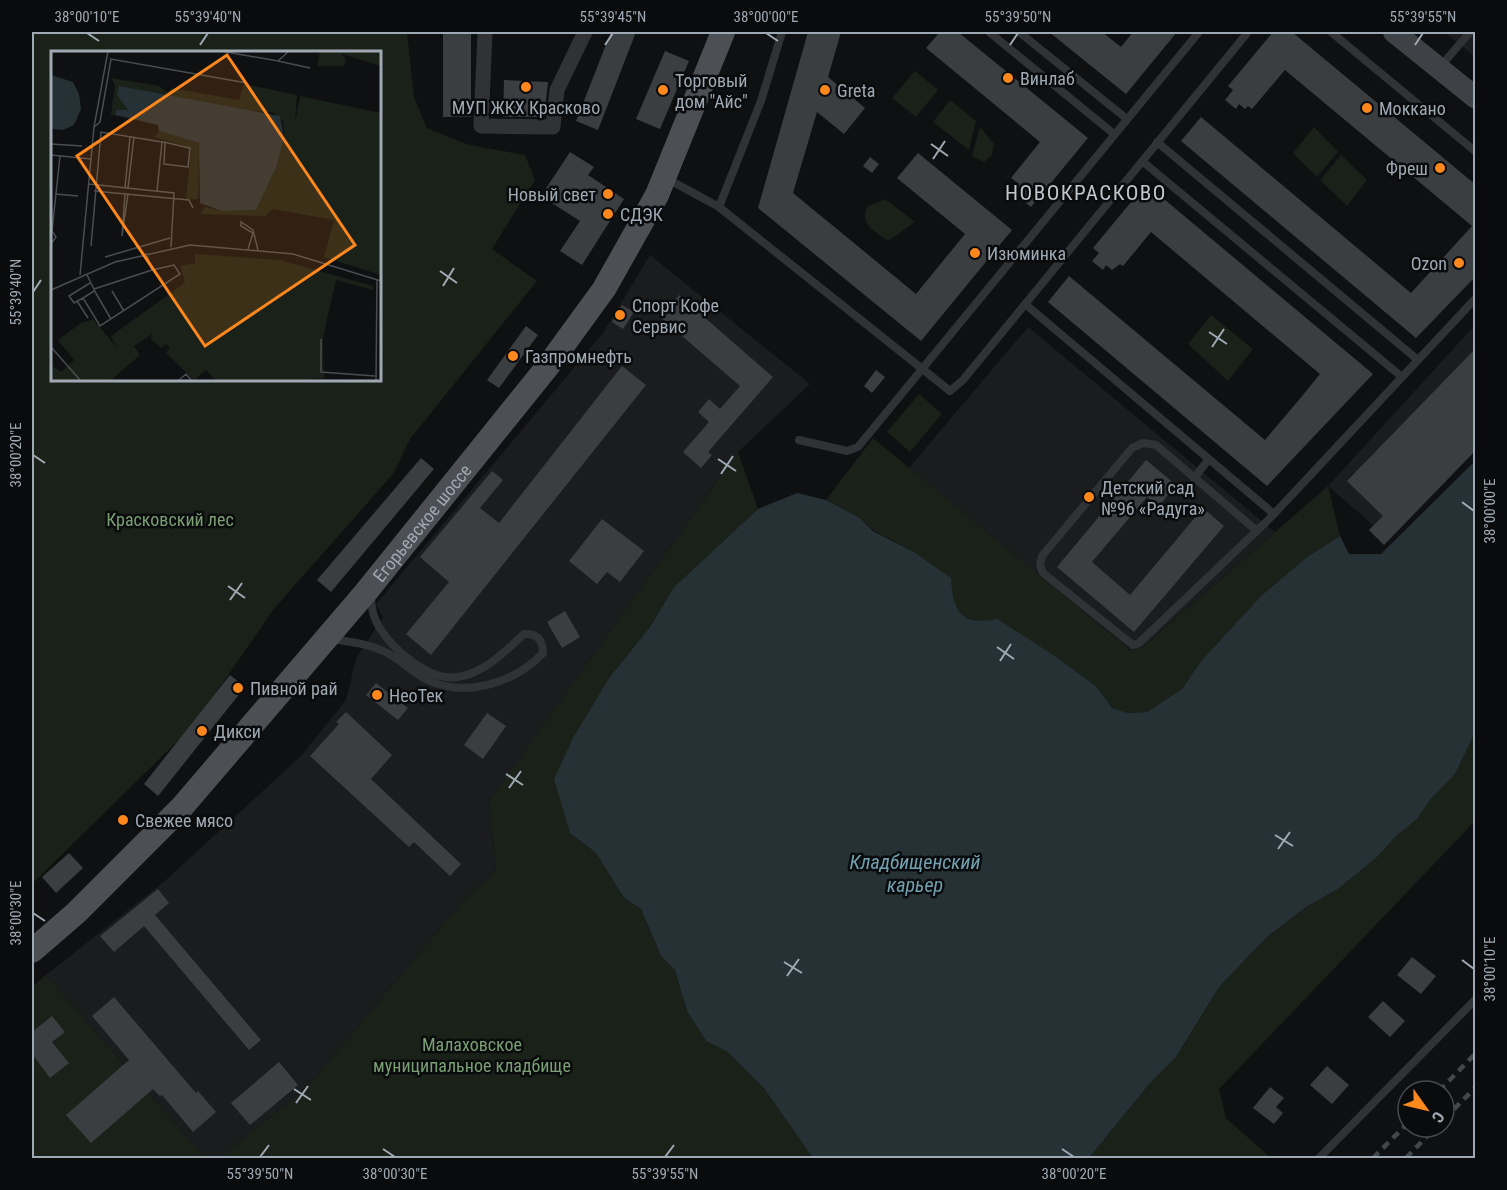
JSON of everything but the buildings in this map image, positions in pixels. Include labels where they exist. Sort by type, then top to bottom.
[{"type":"main road","name":"Егорьевское шоссе","points":[[32,951],[76,913],[174,816],[327,639],[548,366],[604,289],[657,195],[723,32]]},
{"type":"main road","points":[[1394,32],[1476,98]]},
{"type":"street","points":[[485,32],[482,126],[553,127],[557,90],[585,32]]},
{"type":"lane","points":[[718,207],[761,101],[782,32]]},
{"type":"lane","points":[[989,32],[1114,134]]},
{"type":"lane","points":[[1019,32],[1127,119]]},
{"type":"lane","points":[[799,440],[854,451],[1199,32]]},
{"type":"lane","points":[[665,177],[718,207],[950,391],[957,387],[1248,32]]},
{"type":"lane","points":[[1331,32],[1476,152]]},
{"type":"lane","points":[[1439,68],[1470,32]]},
{"type":"lane","points":[[1157,142],[1418,360]]},
{"type":"lane","points":[[1142,160],[1402,377]]},
{"type":"lane","points":[[1257,531],[1156,445],[1143,443],[1132,448],[1042,556],[1040,565],[1043,573],[1133,645],[1139,643],[1257,531],[1274,514],[1476,298]]},
{"type":"lane","points":[[1025,304],[1274,514]]},
{"type":"lane","points":[[1194,478],[1209,459]]},
{"type":"lane","points":[[327,639],[361,643],[390,655],[432,682],[452,687],[470,687],[504,681],[527,669],[543,653],[539,639],[532,633],[524,634],[507,650],[473,672],[448,678],[435,675],[385,636],[371,609],[371,586]]},
{"type":"lane","points":[[1319,1158],[1476,999]]},
{"type":"shaded area","points":[[1444,32],[1475,32],[1475,57]]},
{"type":"shaded area","points":[[650,255],[810,384],[738,452],[489,801],[496,870],[463,901],[308,1086],[219,1158],[205,1158],[46,975],[166,880],[301,756],[346,700],[356,659],[383,617],[376,604],[603,333]]},
{"type":"shaded area","points":[[1475,325],[1475,450],[1384,545],[1369,530],[1373,525],[1328,486]]},
{"type":"shaded area","name":"Детский сад №96 «Радуга»","points":[[1028,327],[1275,532],[1143,647],[1131,651],[909,468]]},
{"type":"green space","name":"Красковский лес","points":[[32,32],[407,32],[414,97],[427,128],[469,145],[525,155],[535,180],[492,249],[537,281],[410,439],[393,474],[273,610],[194,725],[32,884]]},
{"type":"green space","points":[[915,71],[938,90],[916,117],[892,98]]},
{"type":"green space","points":[[950,100],[976,121],[969,150],[933,122]]},
{"type":"green space","points":[[980,127],[994,144],[992,155],[984,162],[972,156]]},
{"type":"green space","points":[[1314,127],[1338,152],[1317,177],[1293,153]]},
{"type":"green space","points":[[1341,155],[1367,180],[1347,206],[1320,180]]},
{"type":"green space","points":[[885,199],[915,222],[888,241],[869,226],[865,218],[868,206]]},
{"type":"green space","points":[[1211,315],[1253,349],[1228,381],[1188,344]]},
{"type":"green space","points":[[919,394],[942,414],[910,452],[887,432]]},
{"type":"green space","points":[[873,438],[1131,651],[1143,647],[1328,486],[1340,536],[1307,557],[1262,595],[1201,661],[1182,689],[1147,712],[1128,713],[1112,708],[1097,687],[1052,654],[997,620],[980,622],[962,616],[914,552],[873,530],[860,518],[826,500]]},
{"type":"green space","name":"Малаховское муниципальное кладбище","points":[[738,452],[758,509],[674,587],[650,627],[609,678],[574,736],[570,833],[596,853],[624,898],[641,909],[661,956],[675,970],[687,1011],[706,1041],[728,1052],[763,1087],[813,1158],[219,1158],[308,1086],[463,901],[496,870],[489,801]]},
{"type":"green space","points":[[1475,733],[1475,821],[1219,1089],[1226,1118],[1271,1158],[1089,1158],[1150,1083],[1176,1057],[1219,987],[1267,937],[1306,907],[1338,889],[1376,858],[1395,837],[1417,819],[1430,800],[1455,774]]},
{"type":"green space","points":[[46,975],[205,1158],[32,1158],[32,987]]},
{"type":"water","name":"Кладбищенский карьер","points":[[1475,461],[1475,733],[1455,774],[1430,800],[1417,819],[1395,837],[1376,858],[1338,889],[1306,907],[1267,937],[1219,987],[1176,1057],[1150,1083],[1089,1158],[813,1158],[763,1087],[728,1052],[706,1041],[687,1011],[675,970],[661,956],[641,909],[624,898],[596,853],[570,833],[554,779],[574,736],[609,678],[650,627],[674,587],[758,509],[797,493],[826,500],[860,518],[873,531],[914,552],[951,578],[957,607],[967,618],[984,621],[997,619],[1052,654],[1097,687],[1112,708],[1128,713],[1147,712],[1182,689],[1201,661],[1262,595],[1307,557],[1340,536],[1349,554],[1381,554]]},
{"type":"railway","points":[[1451,1079],[1476,1053]]},
{"type":"railway","points":[[1456,1107],[1476,1087]]},
{"type":"railway","points":[[1373,1158],[1396,1135]]},
{"type":"railway","points":[[1406,1158],[1424,1139]]},
{"type":"place","name":"Винлаб","points":[[1008,78]]},
{"type":"place","name":"МУП ЖКХ Красково","points":[[526,87]]},
{"type":"place","name":"Торговый дом \"Айс\"","points":[[663,90]]},
{"type":"place","name":"Greta","points":[[825,90]]},
{"type":"place","name":"Моккано","points":[[1367,108]]},
{"type":"place","name":"Фреш","points":[[1440,168]]},
{"type":"place","name":"Новый свет","points":[[608,194]]},
{"type":"place","name":"СДЭК","points":[[608,214]]},
{"type":"place","name":"Изюминка","points":[[975,253]]},
{"type":"place","name":"Ozon","points":[[1459,263]]},
{"type":"place","name":"Спорт Кофе Сервис","points":[[620,315]]},
{"type":"place","name":"Газпромнефть","points":[[513,356]]},
{"type":"place","name":"Детский сад №96 «Радуга»","points":[[1089,497]]},
{"type":"place","name":"Пивной рай","points":[[238,688]]},
{"type":"place","name":"НеоТек","points":[[377,695]]},
{"type":"place","name":"Дикси","points":[[202,731]]},
{"type":"place","name":"Свежее мясо","points":[[123,820]]},
{"type":"district","name":"НОВОКРАСКОВО","points":[[1086,193]]}]
